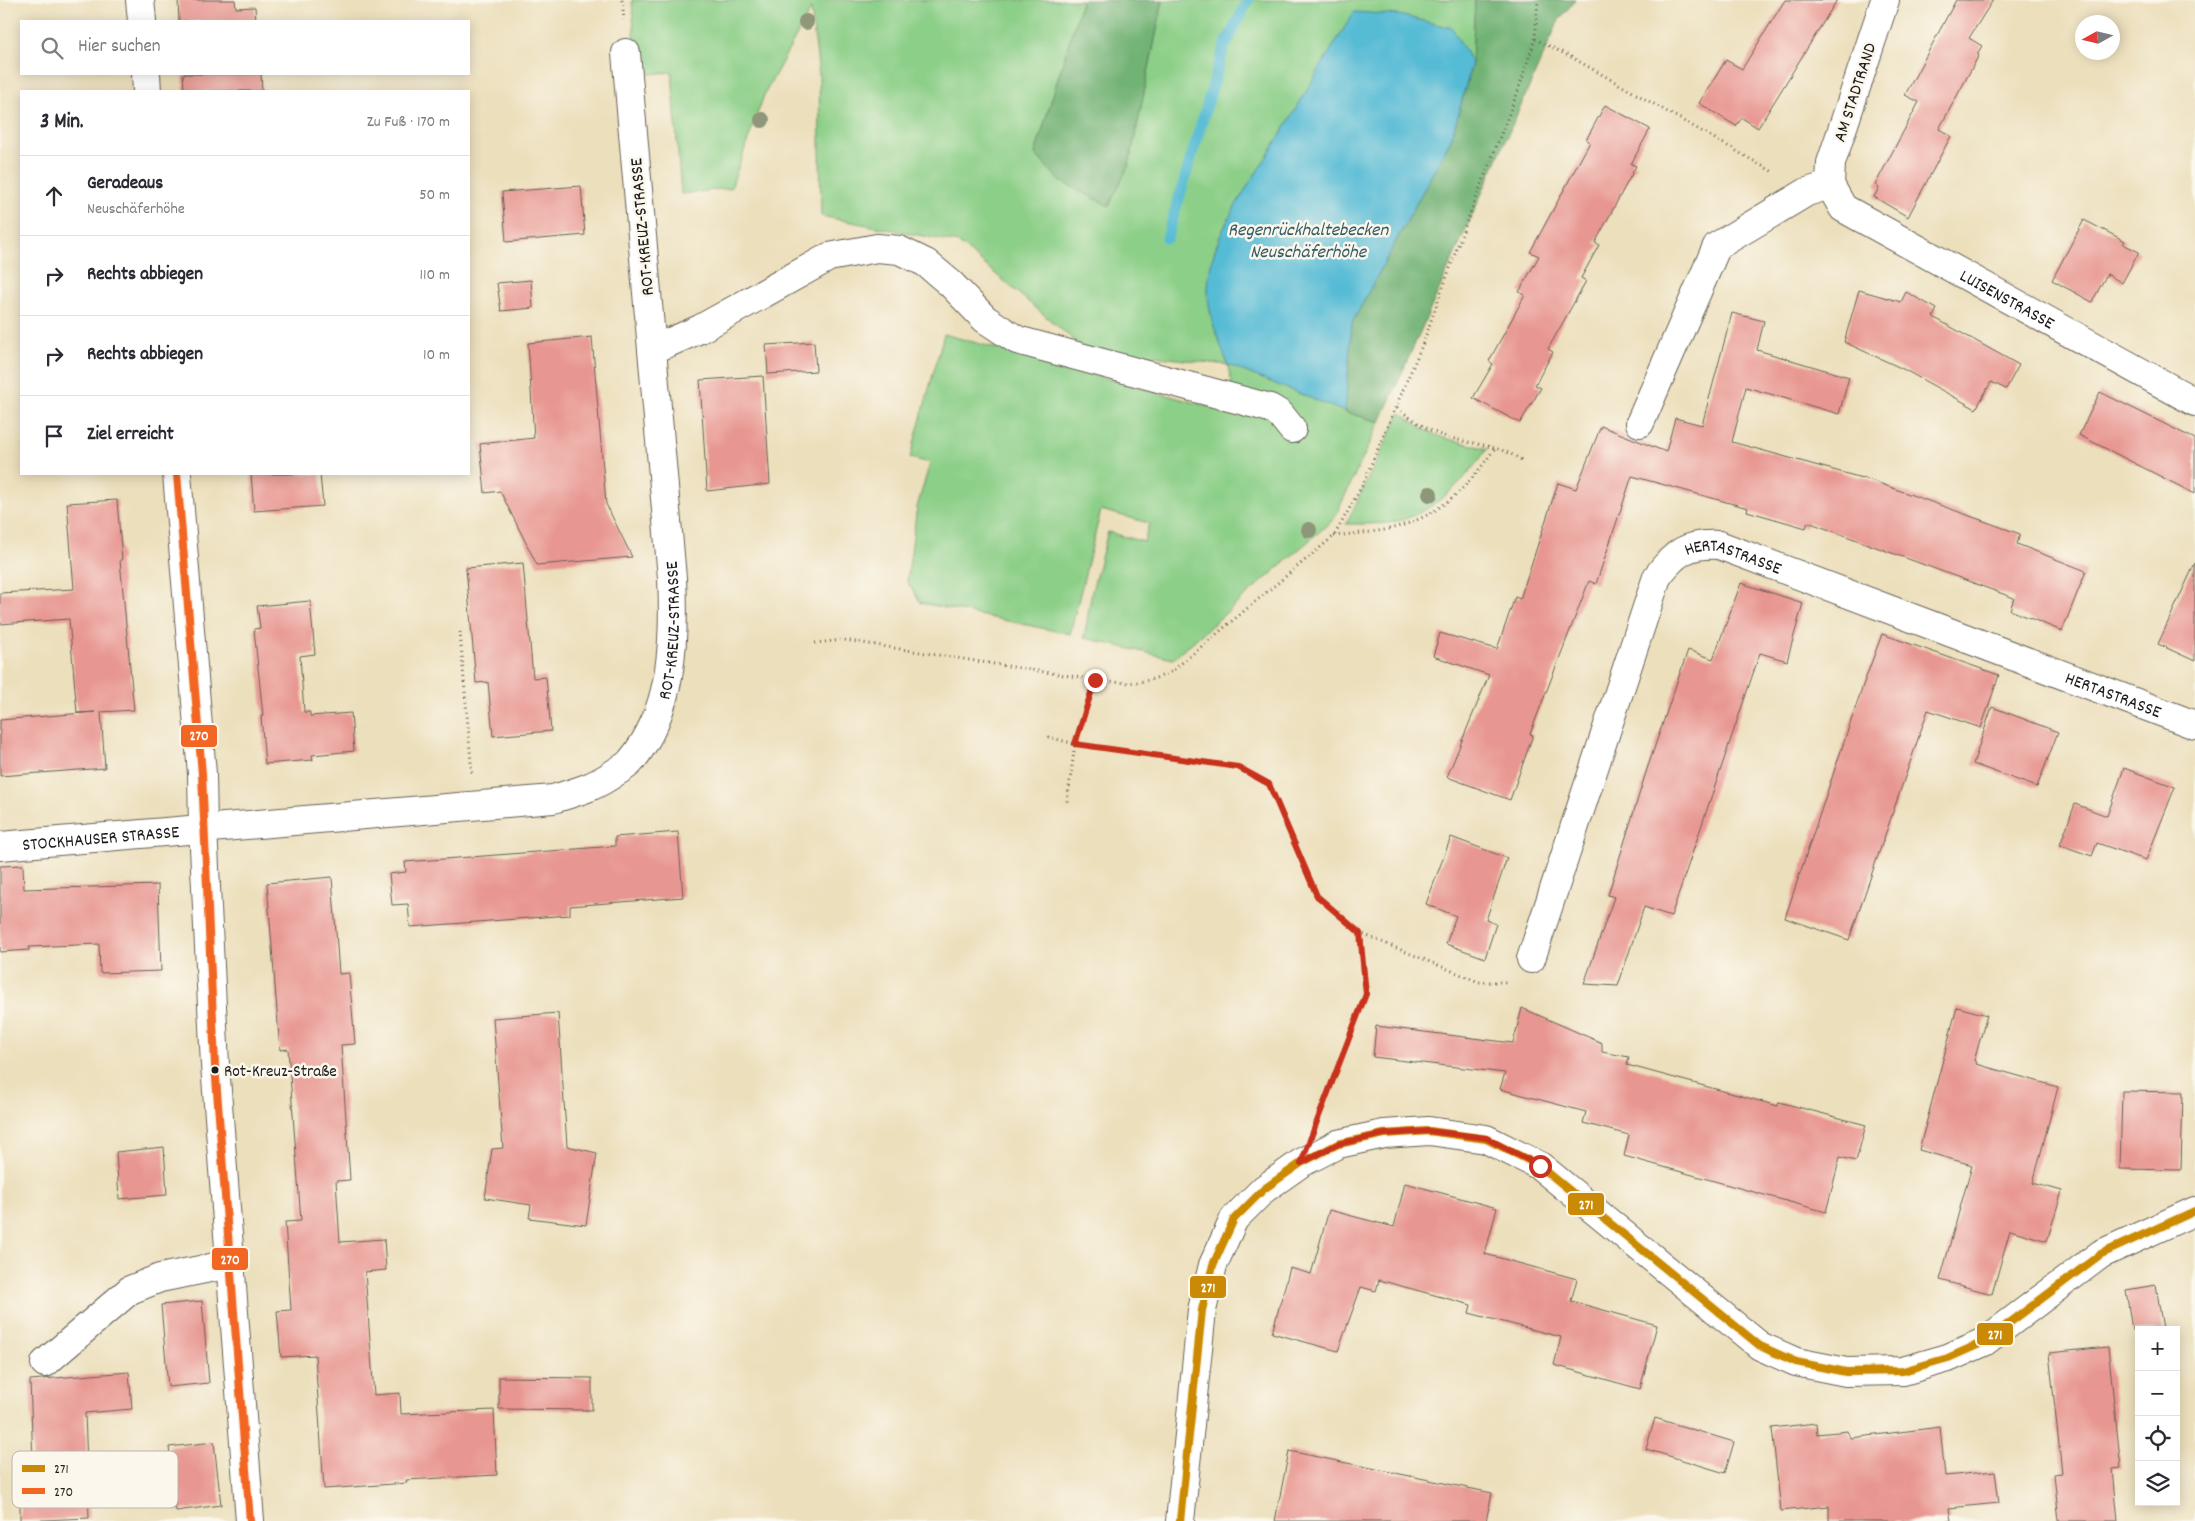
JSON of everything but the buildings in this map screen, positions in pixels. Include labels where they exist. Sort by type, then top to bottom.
[{"type":"street","points":[[140,0],[142,20]]},
{"type":"street","name":"AM STADTRAND","points":[[1818,188],[1831,163],[1885,0]]},
{"type":"street","name":"ROT-KREUZ-STRASSE","points":[[203,828],[553,799],[595,786],[630,762],[654,725],[668,675],[674,626],[672,578],[626,53]]},
{"type":"street","points":[[146,75],[147,90]]},
{"type":"street","points":[[1640,422],[1717,246],[1818,188]]},
{"type":"street","name":"LUISENSTRASSE","points":[[1818,188],[1855,216],[2195,402]]},
{"type":"street","points":[[652,350],[700,329],[830,257],[877,248],[899,250],[926,263],[951,284],[985,319],[1017,340],[1270,408],[1280,414],[1292,429]]},
{"type":"street","points":[[177,475],[202,774],[215,1065],[250,1521]]},
{"type":"street","name":"HERTASTRASSE","points":[[1531,958],[1657,577],[1676,554],[1697,545],[1719,545],[2195,725]]},
{"type":"street","name":"STOCKHAUSER STRASSE","points":[[0,846],[203,828]]},
{"type":"street","points":[[1180,1521],[1202,1310],[1213,1265],[1234,1219],[1264,1189],[1301,1163],[1338,1144],[1384,1134],[1429,1131],[1486,1138],[1540,1166],[1760,1346],[1796,1362],[1846,1372],[1902,1372],[1948,1358],[1984,1342],[2101,1254],[2195,1211]]},
{"type":"street","points":[[45,1363],[130,1290],[160,1278],[230,1264]]},
{"type":"path","points":[[815,643],[844,640],[1095,680],[1127,684],[1144,682],[1171,672],[1334,536],[1362,486],[1397,408],[1518,91],[1535,39],[1538,0]]},
{"type":"path","points":[[1535,39],[1818,188]]},
{"type":"path","points":[[1397,408],[1426,428],[1442,435],[1510,452],[1523,461]]},
{"type":"path","points":[[1334,536],[1393,528],[1414,522],[1438,509],[1465,486],[1495,448]]},
{"type":"path","points":[[460,632],[475,805]]},
{"type":"path","points":[[1067,802],[1075,744],[1095,680]]},
{"type":"path","points":[[1048,737],[1075,744],[1238,767],[1269,784],[1317,896],[1360,933],[1479,982],[1521,982],[1531,958]]},
{"type":"path","points":[[1301,1163],[1366,994],[1360,933]]},
{"type":"green space","points":[[632,0],[1082,0],[1035,154],[1129,165],[1163,0],[1475,0],[1472,63],[1345,412],[1380,422],[1334,519],[1173,659],[1084,638],[1092,591],[1108,532],[1144,542],[1149,523],[1101,510],[1070,634],[921,603],[907,582],[917,507],[930,463],[910,458],[944,334],[1236,414],[1228,365],[1083,348],[959,243],[821,216],[819,74],[811,9],[764,95],[731,188],[681,194],[672,72],[637,75]]},
{"type":"green space","points":[[1082,0],[1163,0],[1129,165],[1109,206],[1060,181],[1035,154]]},
{"type":"green space","points":[[1475,0],[1575,0],[1559,20],[1380,422],[1345,412],[1352,323],[1452,137],[1472,63]]},
{"type":"green space","points":[[1400,413],[1425,430],[1441,437],[1487,449],[1457,485],[1432,506],[1418,514],[1388,523],[1346,524]]},
{"type":"water","name":"Regenrückhaltebecken Neuschäferhöhe","points":[[1354,12],[1399,15],[1452,28],[1472,63],[1452,137],[1352,323],[1345,412],[1228,365],[1217,337],[1209,308],[1208,288],[1210,267],[1216,248],[1233,210]]},
{"type":"waterway","points":[[1167,238],[1224,48],[1248,0]]},
{"type":"transit line","name":"270","points":[[177,475],[202,774],[215,1065],[250,1521]]},
{"type":"transit line","name":"271","points":[[1180,1521],[1202,1310],[1213,1265],[1234,1219],[1264,1189],[1301,1163],[1338,1144],[1384,1134],[1429,1131],[1486,1139],[1540,1166],[1760,1346],[1796,1362],[1846,1372],[1903,1371],[1948,1358],[1984,1342],[2101,1254],[2195,1211]]},
{"type":"place","name":"Rot-Kreuz-Straße","points":[[215,1070]]},
{"type":"route","points":[[1095,680],[1075,744],[1238,767],[1269,784],[1317,896],[1360,933],[1366,994],[1301,1163],[1338,1144],[1384,1134],[1429,1131],[1486,1138],[1540,1166]]}]
